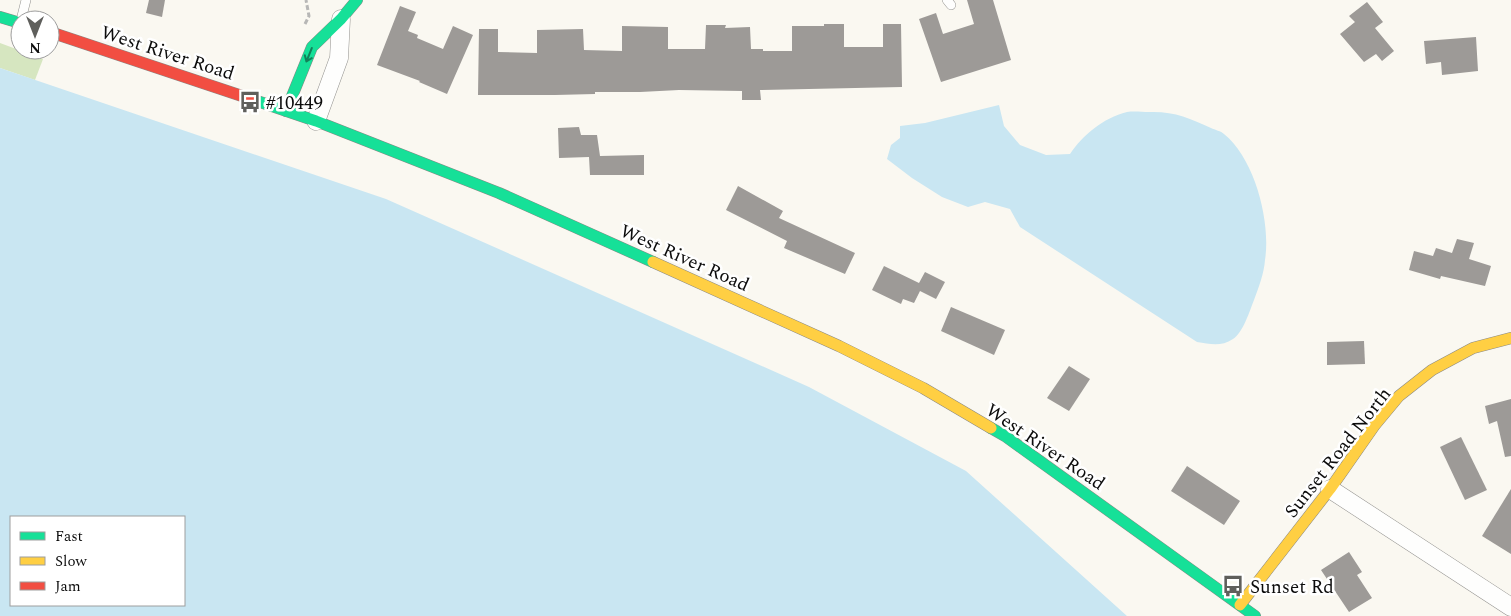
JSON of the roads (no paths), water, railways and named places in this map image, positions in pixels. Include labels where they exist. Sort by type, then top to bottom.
[{"type":"street","points":[[286,111],[312,46],[341,19],[357,0]]},
{"type":"street","points":[[316,121],[339,58],[341,19]]},
{"type":"street","name":"West River Road","points":[[60,35],[316,121],[499,193],[839,346],[923,388],[966,412],[1018,445],[1255,616]]},
{"type":"street","name":"Sunset Road North","points":[[1240,605],[1330,489],[1374,426],[1400,396],[1432,370],[1473,348],[1511,338]]},
{"type":"street","points":[[1330,489],[1511,607]]},
{"type":"water","points":[[0,68],[386,199],[809,387],[966,471],[1127,616],[0,616]]},
{"type":"water","points":[[999,105],[1004,126],[1020,145],[1046,155],[1070,154],[1094,128],[1110,118],[1127,112],[1174,114],[1196,121],[1224,134],[1235,145],[1252,175],[1263,210],[1265,228],[1266,245],[1262,275],[1248,315],[1237,336],[1229,342],[1220,344],[1197,342],[1020,227],[1010,209],[985,202],[968,207],[942,197],[887,159],[891,145],[900,138],[900,126],[925,123]]},
{"type":"place","name":"#10449","points":[[250,102]]},
{"type":"place","name":"Sunset Rd","points":[[1233,586]]}]
